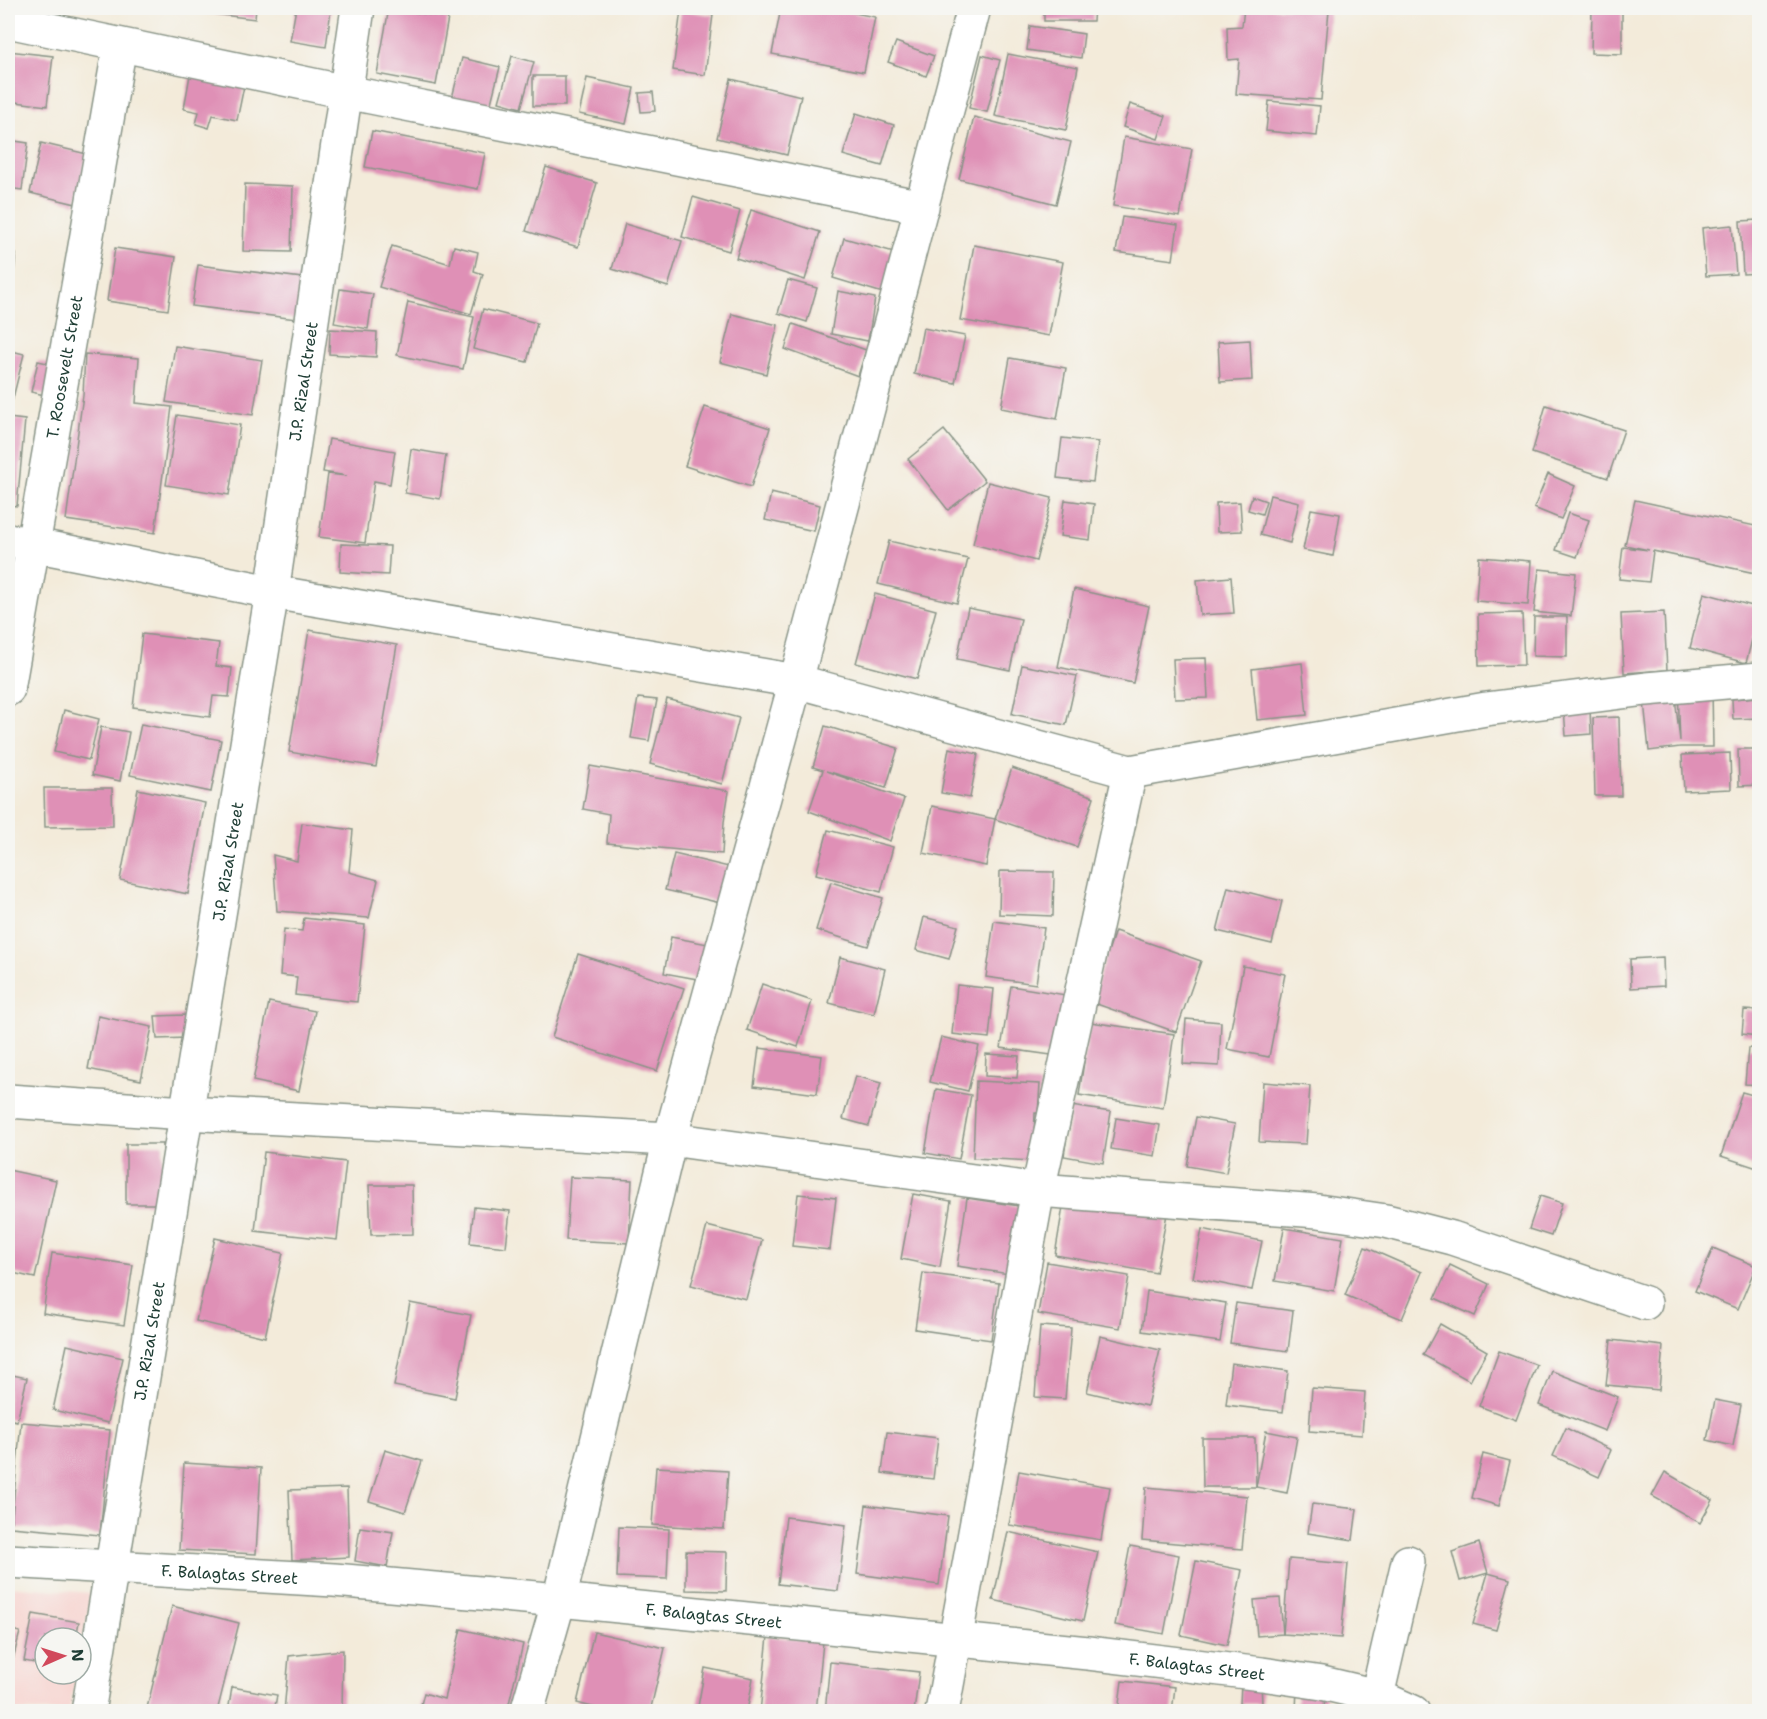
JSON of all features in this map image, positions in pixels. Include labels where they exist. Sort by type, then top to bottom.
[{"type":"street","name":"J.P. Rizal Street","points":[[88,1712],[272,592],[358,8]]},
{"type":"street","points":[[527,1712],[559,1600],[670,1139],[796,681],[974,8]]},
{"type":"street","points":[[8,21],[346,92],[922,207]]},
{"type":"street","name":"T. Roosevelt Street","points":[[8,689],[21,542],[120,45]]},
{"type":"street","points":[[21,542],[272,592],[796,681],[1130,772],[1497,708],[1646,689],[1760,679]]},
{"type":"street","points":[[942,1712],[1038,1190],[1130,772]]},
{"type":"street","points":[[8,1101],[670,1139],[1038,1190],[1318,1211],[1386,1221],[1452,1238],[1645,1303]]},
{"type":"street","name":"F. Balagtas Street","points":[[8,1561],[334,1580],[954,1639],[1262,1674],[1322,1683],[1377,1696],[1413,1712]]},
{"type":"street","points":[[1377,1696],[1408,1562]]},
{"type":"shaded area","points":[[8,1586],[91,1593],[85,1626],[33,1626],[33,1686],[74,1686],[69,1711],[8,1711]]},
{"type":"building","points":[[197,8],[256,8],[255,19],[197,12]]},
{"type":"building","points":[[296,8],[331,10],[326,47],[290,41]]},
{"type":"building","points":[[389,8],[448,18],[436,85],[377,74]]},
{"type":"building","points":[[781,8],[830,8],[875,17],[864,72],[772,54]]},
{"type":"building","points":[[1044,8],[1094,8],[1093,21],[1044,21]]},
{"type":"building","points":[[1244,8],[1329,10],[1321,100],[1236,94],[1239,59],[1228,60],[1227,27],[1242,26]]},
{"type":"building","points":[[1592,8],[1622,8],[1622,54],[1591,53]]},
{"type":"building","points":[[681,10],[713,15],[705,75],[673,70]]},
{"type":"building","points":[[1030,26],[1084,34],[1081,58],[1027,50]]},
{"type":"building","points":[[896,42],[934,56],[926,76],[888,62]]},
{"type":"building","points":[[8,51],[53,56],[47,106],[8,101]]},
{"type":"building","points":[[1008,54],[1078,67],[1066,130],[995,116]]},
{"type":"building","points":[[982,55],[1000,60],[987,112],[969,108]]},
{"type":"building","points":[[512,56],[534,62],[521,108],[499,102]]},
{"type":"building","points":[[462,58],[500,67],[490,107],[452,98]]},
{"type":"building","points":[[190,75],[244,86],[237,120],[213,115],[209,128],[196,124],[199,112],[184,109]]},
{"type":"building","points":[[533,76],[565,76],[565,106],[533,106]]},
{"type":"building","points":[[587,78],[634,88],[626,124],[579,114]]},
{"type":"building","points":[[731,79],[801,96],[787,155],[717,138]]},
{"type":"building","points":[[653,92],[655,111],[641,112],[639,93]]},
{"type":"building","points":[[1269,101],[1320,106],[1317,136],[1266,131]]},
{"type":"building","points":[[1130,104],[1166,116],[1158,139],[1123,127]]},
{"type":"building","points":[[856,113],[894,125],[882,166],[843,155]]},
{"type":"building","points":[[974,117],[1071,142],[1056,204],[959,179]]},
{"type":"building","points":[[372,131],[485,153],[478,189],[365,167]]},
{"type":"building","points":[[1124,137],[1192,149],[1180,217],[1113,206]]},
{"type":"building","points":[[8,140],[28,143],[22,190],[8,188]]},
{"type":"building","points":[[41,143],[87,154],[76,204],[30,193]]},
{"type":"building","points":[[546,167],[597,183],[578,247],[526,231]]},
{"type":"building","points":[[245,184],[293,186],[291,252],[243,251]]},
{"type":"building","points":[[693,197],[740,211],[729,251],[682,237]]},
{"type":"building","points":[[751,210],[820,232],[805,280],[736,258]]},
{"type":"building","points":[[1122,217],[1178,225],[1173,260],[1116,252]]},
{"type":"building","points":[[1760,220],[1760,273],[1743,274],[1740,221]]},
{"type":"building","points":[[625,224],[682,241],[668,287],[612,269]]},
{"type":"building","points":[[1732,225],[1736,274],[1706,276],[1702,228]]},
{"type":"building","points":[[844,238],[894,252],[883,293],[833,278]]},
{"type":"building","points":[[974,245],[1063,262],[1049,336],[960,320]]},
{"type":"building","points":[[392,246],[450,264],[454,246],[478,252],[474,271],[483,274],[471,314],[379,287]]},
{"type":"building","points":[[115,248],[176,257],[168,310],[107,301]]},
{"type":"building","points":[[8,253],[16,254],[9,319],[8,319]]},
{"type":"building","points":[[198,265],[302,278],[296,319],[192,306]]},
{"type":"building","points":[[788,280],[817,288],[807,322],[778,313]]},
{"type":"building","points":[[340,289],[373,294],[368,329],[334,323]]},
{"type":"building","points":[[838,291],[875,298],[868,341],[831,334]]},
{"type":"building","points":[[408,302],[474,317],[463,369],[397,355]]},
{"type":"building","points":[[483,309],[537,323],[527,362],[473,349]]},
{"type":"building","points":[[732,314],[778,325],[766,374],[720,362]]},
{"type":"building","points":[[793,324],[866,350],[858,376],[785,349]]},
{"type":"building","points":[[923,328],[965,336],[955,383],[914,374]]},
{"type":"building","points":[[330,329],[377,332],[376,357],[329,354]]},
{"type":"building","points":[[1250,340],[1252,380],[1220,382],[1218,342]]},
{"type":"building","points":[[175,346],[262,360],[253,415],[166,402]]},
{"type":"building","points":[[8,350],[24,354],[8,418]]},
{"type":"building","points":[[85,354],[139,358],[136,403],[172,407],[155,533],[66,520],[83,395]]},
{"type":"building","points":[[1010,358],[1066,368],[1057,419],[1001,408]]},
{"type":"building","points":[[38,361],[57,365],[49,396],[31,392]]},
{"type":"building","points":[[1546,405],[1624,430],[1608,478],[1532,453]]},
{"type":"building","points":[[705,407],[770,428],[751,487],[685,466]]},
{"type":"building","points":[[177,415],[240,425],[229,495],[166,485]]},
{"type":"building","points":[[8,418],[25,420],[17,506],[8,505]]},
{"type":"building","points":[[944,430],[985,481],[948,510],[908,459]]},
{"type":"building","points":[[1062,438],[1098,442],[1093,482],[1057,478]]},
{"type":"building","points":[[329,439],[395,451],[390,484],[374,481],[365,543],[319,537],[328,474],[347,476],[323,472]]},
{"type":"building","points":[[411,449],[446,455],[440,499],[405,493]]},
{"type":"building","points":[[1548,474],[1575,486],[1561,519],[1534,508]]},
{"type":"building","points":[[988,482],[1052,498],[1036,561],[973,544]]},
{"type":"building","points":[[771,493],[820,505],[814,531],[765,520]]},
{"type":"building","points":[[1270,495],[1299,502],[1290,543],[1260,535]]},
{"type":"building","points":[[1252,496],[1266,501],[1262,514],[1248,510]]},
{"type":"building","points":[[1065,500],[1094,504],[1090,540],[1060,536]]},
{"type":"building","points":[[1635,500],[1760,527],[1760,554],[1755,573],[1653,551],[1649,582],[1619,579],[1623,547],[1649,550],[1625,545]]},
{"type":"building","points":[[1240,502],[1242,531],[1217,532],[1216,503]]},
{"type":"building","points":[[1311,509],[1340,514],[1333,556],[1303,550]]},
{"type":"building","points":[[1568,513],[1589,520],[1577,557],[1556,550]]},
{"type":"building","points":[[889,541],[968,559],[957,603],[878,584]]},
{"type":"building","points":[[341,544],[390,546],[388,575],[340,572]]},
{"type":"building","points":[[1479,557],[1531,561],[1528,605],[1476,601]]},
{"type":"building","points":[[1539,569],[1576,573],[1571,616],[1534,612]]},
{"type":"building","points":[[1231,577],[1234,613],[1200,615],[1197,580]]},
{"type":"building","points":[[1074,589],[1149,606],[1133,683],[1058,667]]},
{"type":"building","points":[[1704,593],[1760,608],[1746,663],[1690,648]]},
{"type":"building","points":[[875,594],[936,610],[917,679],[856,663]]},
{"type":"building","points":[[968,608],[1021,619],[1010,670],[957,659]]},
{"type":"building","points":[[1664,612],[1667,670],[1624,673],[1621,614]]},
{"type":"building","points":[[1522,613],[1524,665],[1479,666],[1478,614]]},
{"type":"building","points":[[1534,617],[1567,617],[1567,657],[1533,656]]},
{"type":"building","points":[[309,630],[397,645],[376,767],[289,752]]},
{"type":"building","points":[[142,634],[219,643],[216,666],[232,668],[229,697],[213,696],[210,717],[133,707]]},
{"type":"building","points":[[1206,658],[1208,698],[1175,699],[1173,659]]},
{"type":"building","points":[[1302,663],[1307,715],[1257,720],[1252,669]]},
{"type":"building","points":[[1022,665],[1077,676],[1066,725],[1012,714]]},
{"type":"building","points":[[1678,688],[1712,688],[1713,747],[1680,747],[1649,751],[1644,701],[1675,697],[1680,741]]},
{"type":"building","points":[[1759,697],[1760,718],[1733,719],[1732,699]]},
{"type":"building","points":[[638,698],[657,700],[649,741],[631,738]]},
{"type":"building","points":[[667,699],[739,718],[722,784],[650,764]]},
{"type":"building","points":[[1590,708],[1591,734],[1566,736],[1564,709]]},
{"type":"building","points":[[64,710],[99,719],[89,760],[54,752]]},
{"type":"building","points":[[1619,717],[1621,796],[1595,796],[1593,718]]},
{"type":"building","points":[[141,724],[221,740],[211,792],[130,775]]},
{"type":"building","points":[[825,726],[898,748],[886,788],[826,771],[904,799],[890,841],[809,811],[823,770],[813,767]]},
{"type":"building","points":[[101,727],[129,732],[120,781],[92,775]]},
{"type":"building","points":[[949,748],[978,754],[970,798],[941,793]]},
{"type":"building","points":[[1738,749],[1760,749],[1760,785],[1739,786]]},
{"type":"building","points":[[1730,753],[1731,789],[1684,791],[1682,755]]},
{"type":"building","points":[[590,766],[729,791],[722,854],[607,843],[609,814],[583,809]]},
{"type":"building","points":[[1012,768],[1094,797],[1077,847],[995,819]]},
{"type":"building","points":[[44,788],[112,788],[113,826],[45,827]]},
{"type":"building","points":[[138,789],[205,803],[188,894],[120,880]]},
{"type":"building","points":[[932,806],[995,819],[986,866],[923,853]]},
{"type":"building","points":[[302,823],[353,830],[349,872],[378,880],[369,918],[277,911],[273,855],[297,861]]},
{"type":"building","points":[[828,830],[893,847],[881,892],[816,874]]},
{"type":"building","points":[[674,854],[733,868],[725,904],[665,890]]},
{"type":"building","points":[[1000,871],[1054,872],[1053,916],[999,914]]},
{"type":"building","points":[[831,882],[883,898],[868,946],[816,930]]},
{"type":"building","points":[[1228,887],[1282,901],[1272,944],[1217,931]]},
{"type":"building","points":[[924,917],[958,926],[949,959],[916,950]]},
{"type":"building","points":[[304,918],[365,925],[357,1002],[295,995],[297,977],[280,975],[284,929],[302,931]]},
{"type":"building","points":[[994,921],[1044,928],[1036,984],[986,977]]},
{"type":"building","points":[[1115,931],[1201,961],[1176,1032],[1091,1002]]},
{"type":"building","points":[[671,937],[708,944],[703,980],[664,973]]},
{"type":"building","points":[[578,954],[684,988],[657,1071],[552,1037]]},
{"type":"building","points":[[840,957],[885,969],[874,1014],[829,1003]]},
{"type":"building","points":[[1663,957],[1664,986],[1631,988],[1630,959]]},
{"type":"building","points":[[1243,966],[1285,974],[1269,1057],[1227,1049]]},
{"type":"building","points":[[762,984],[812,1001],[798,1047],[747,1030]]},
{"type":"building","points":[[957,985],[994,989],[989,1038],[952,1034]]},
{"type":"building","points":[[1011,986],[1066,995],[1058,1056],[1001,1048]]},
{"type":"building","points":[[269,1002],[315,1011],[299,1091],[253,1081]]},
{"type":"building","points":[[1744,1010],[1759,1011],[1757,1036],[1742,1034]]},
{"type":"building","points":[[185,1015],[186,1038],[157,1039],[155,1016]]},
{"type":"building","points":[[98,1016],[152,1027],[141,1080],[88,1069]]},
{"type":"building","points":[[1186,1019],[1221,1022],[1219,1066],[1183,1064]]},
{"type":"building","points":[[1090,1022],[1174,1034],[1163,1108],[1079,1095]]},
{"type":"building","points":[[941,1037],[979,1046],[968,1091],[930,1082]]},
{"type":"building","points":[[759,1048],[822,1056],[817,1094],[754,1086]]},
{"type":"building","points":[[1748,1048],[1760,1049],[1760,1085],[1745,1084]]},
{"type":"building","points":[[986,1054],[1019,1056],[1017,1078],[985,1076]]},
{"type":"building","points":[[855,1076],[881,1083],[869,1126],[843,1119]]},
{"type":"building","points":[[976,1081],[1040,1084],[1038,1113],[1035,1113],[1033,1161],[973,1158]]},
{"type":"building","points":[[1263,1082],[1310,1086],[1306,1144],[1259,1142]]},
{"type":"building","points":[[936,1089],[971,1095],[959,1159],[925,1153]]},
{"type":"building","points":[[1742,1092],[1760,1097],[1760,1169],[1721,1156]]},
{"type":"building","points":[[1071,1106],[1111,1112],[1103,1163],[1064,1156]]},
{"type":"building","points":[[1196,1117],[1235,1124],[1226,1173],[1187,1166]]},
{"type":"building","points":[[1116,1118],[1160,1125],[1155,1156],[1111,1149]]},
{"type":"building","points":[[126,1144],[163,1144],[163,1204],[126,1204]]},
{"type":"building","points":[[264,1152],[346,1162],[337,1240],[255,1231]]},
{"type":"building","points":[[8,1170],[56,1180],[35,1278],[8,1272]]},
{"type":"building","points":[[570,1177],[632,1180],[629,1243],[566,1240]]},
{"type":"building","points":[[369,1185],[412,1185],[413,1234],[371,1235]]},
{"type":"building","points":[[798,1194],[836,1198],[830,1250],[792,1246]]},
{"type":"building","points":[[913,1194],[951,1201],[940,1267],[901,1259]]},
{"type":"building","points":[[1065,1195],[1167,1214],[1156,1273],[1055,1255]]},
{"type":"building","points":[[1540,1196],[1562,1203],[1551,1236],[1529,1229]]},
{"type":"building","points":[[967,1198],[1019,1206],[1009,1274],[957,1266]]},
{"type":"building","points":[[474,1207],[510,1211],[506,1247],[470,1243]]},
{"type":"building","points":[[707,1226],[762,1240],[746,1299],[691,1285]]},
{"type":"building","points":[[1284,1228],[1343,1238],[1334,1291],[1275,1281]]},
{"type":"building","points":[[1202,1229],[1262,1241],[1252,1290],[1193,1278]]},
{"type":"building","points":[[215,1238],[283,1253],[265,1337],[196,1321]]},
{"type":"building","points":[[1365,1247],[1422,1272],[1402,1319],[1345,1295]]},
{"type":"building","points":[[1713,1248],[1756,1266],[1738,1309],[1695,1291]]},
{"type":"building","points":[[52,1253],[133,1265],[124,1325],[43,1313]]},
{"type":"building","points":[[1047,1262],[1129,1276],[1120,1328],[1038,1314]]},
{"type":"building","points":[[1450,1265],[1489,1284],[1475,1316],[1435,1298]]},
{"type":"building","points":[[923,1273],[999,1283],[991,1340],[915,1329]]},
{"type":"building","points":[[1147,1291],[1226,1303],[1220,1342],[1142,1331]]},
{"type":"building","points":[[410,1303],[471,1315],[455,1398],[394,1386]]},
{"type":"building","points":[[1236,1303],[1293,1311],[1288,1351],[1230,1343]]},
{"type":"building","points":[[1440,1324],[1487,1351],[1470,1381],[1423,1355]]},
{"type":"building","points":[[1040,1326],[1071,1328],[1065,1399],[1035,1397]]},
{"type":"building","points":[[1100,1336],[1160,1350],[1147,1406],[1087,1392]]},
{"type":"building","points":[[1611,1340],[1663,1346],[1659,1390],[1606,1385]]},
{"type":"building","points":[[67,1345],[123,1358],[108,1423],[53,1410]]},
{"type":"building","points":[[1499,1351],[1537,1365],[1516,1420],[1479,1406]]},
{"type":"building","points":[[1231,1363],[1288,1371],[1283,1412],[1226,1405]]},
{"type":"building","points":[[1552,1371],[1618,1397],[1605,1431],[1539,1405]]},
{"type":"building","points":[[8,1374],[27,1378],[17,1421],[8,1419]]},
{"type":"building","points":[[1312,1388],[1365,1392],[1362,1435],[1309,1431]]},
{"type":"building","points":[[1715,1400],[1741,1405],[1733,1446],[1707,1440]]},
{"type":"building","points":[[21,1422],[110,1430],[100,1535],[11,1527]]},
{"type":"building","points":[[1566,1428],[1611,1450],[1599,1477],[1553,1456]]},
{"type":"building","points":[[1266,1431],[1297,1437],[1287,1493],[1256,1487]]},
{"type":"building","points":[[887,1432],[938,1438],[933,1479],[882,1473]]},
{"type":"building","points":[[1202,1438],[1255,1438],[1256,1487],[1203,1487]]},
{"type":"building","points":[[385,1450],[422,1461],[405,1512],[369,1501]]},
{"type":"building","points":[[1483,1454],[1510,1461],[1499,1506],[1472,1498]]},
{"type":"building","points":[[184,1463],[261,1468],[256,1554],[179,1550]]},
{"type":"building","points":[[656,1467],[728,1471],[724,1529],[652,1525]]},
{"type":"building","points":[[1019,1471],[1110,1487],[1101,1540],[1009,1525]]},
{"type":"building","points":[[1665,1472],[1713,1500],[1700,1523],[1652,1496]]},
{"type":"building","points":[[1146,1487],[1247,1496],[1242,1549],[1142,1540]]},
{"type":"building","points":[[347,1488],[349,1557],[292,1560],[289,1490]]},
{"type":"building","points":[[1312,1504],[1357,1509],[1353,1540],[1308,1533]]},
{"type":"building","points":[[866,1505],[948,1516],[939,1585],[857,1574]]},
{"type":"building","points":[[786,1517],[846,1525],[838,1591],[778,1584]]},
{"type":"building","points":[[360,1527],[393,1532],[387,1567],[355,1561]]},
{"type":"building","points":[[619,1527],[669,1529],[667,1579],[617,1577]]},
{"type":"building","points":[[1008,1532],[1098,1552],[1083,1621],[993,1600]]},
{"type":"building","points":[[1479,1543],[1488,1573],[1460,1581],[1452,1552]]},
{"type":"building","points":[[1130,1546],[1179,1555],[1164,1634],[1115,1625]]},
{"type":"building","points":[[686,1551],[727,1552],[726,1591],[686,1590]]},
{"type":"building","points":[[1289,1559],[1348,1564],[1341,1638],[1283,1634]]},
{"type":"building","points":[[1196,1561],[1242,1570],[1227,1645],[1181,1635]]},
{"type":"building","points":[[1488,1573],[1510,1579],[1496,1630],[1473,1624]]},
{"type":"building","points":[[1280,1598],[1283,1634],[1257,1636],[1254,1600]]},
{"type":"building","points":[[172,1606],[239,1623],[217,1712],[146,1712]]},
{"type":"building","points":[[33,1614],[79,1622],[78,1626],[33,1626],[33,1663],[24,1661]]},
{"type":"building","points":[[8,1629],[20,1632],[8,1679]]},
{"type":"building","points":[[461,1629],[523,1644],[507,1712],[419,1712],[424,1693],[444,1699]]},
{"type":"building","points":[[594,1632],[665,1648],[650,1712],[611,1712],[577,1703]]},
{"type":"building","points":[[768,1636],[823,1642],[816,1712],[760,1712]]},
{"type":"building","points":[[343,1650],[342,1712],[284,1712],[289,1656]]},
{"type":"building","points":[[830,1662],[919,1672],[914,1712],[825,1712]]},
{"type":"building","points":[[705,1668],[753,1678],[747,1712],[697,1712]]},
{"type":"building","points":[[1122,1681],[1175,1687],[1172,1712],[1118,1712]]},
{"type":"building","points":[[1261,1683],[1262,1704],[1240,1704],[1241,1684]]},
{"type":"building","points":[[232,1687],[277,1695],[274,1712],[228,1712]]},
{"type":"building","points":[[1297,1688],[1325,1689],[1324,1712],[1296,1711]]},
{"type":"building","points":[[1240,1706],[1271,1710],[1271,1712],[1239,1712]]}]
